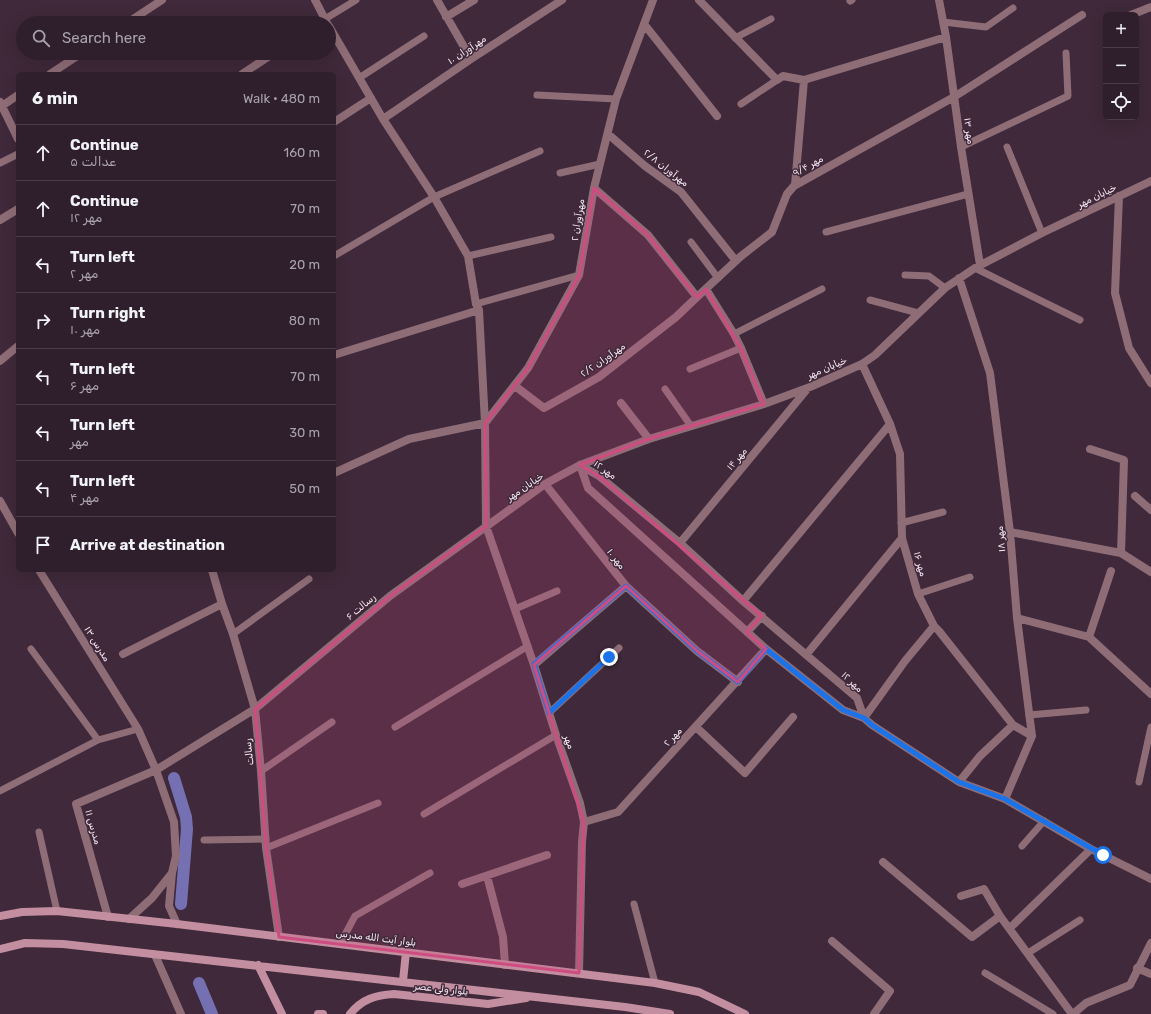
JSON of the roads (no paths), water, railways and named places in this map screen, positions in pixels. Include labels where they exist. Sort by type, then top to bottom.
[{"type":"main road","name":"بلوار آیت الله مدرس","points":[[0,916],[22,912],[57,911],[177,924],[656,983],[699,992],[745,1014]]},
{"type":"main road","points":[[0,949],[25,943],[63,944],[403,981],[536,997],[627,1010],[670,1014]]},
{"type":"main road","points":[[403,981],[406,952]]},
{"type":"main road","points":[[258,965],[282,1014]]},
{"type":"main road","name":"بلوار ولی عصر","points":[[350,1014],[364,1002],[378,995],[394,994],[488,1004],[536,997]]},
{"type":"main road","points":[[318,1014],[323,1014]]},
{"type":"street","points":[[138,16],[162,0]]},
{"type":"street","points":[[315,0],[322,16]]},
{"type":"street","points":[[436,0],[471,59]]},
{"type":"street","points":[[446,17],[474,0]]},
{"type":"street","name":"مهرآوران ۱۰","points":[[383,119],[471,59],[562,0]]},
{"type":"street","name":"مهرآوران ۲","points":[[485,423],[528,368],[579,275],[594,188],[616,99],[653,0]]},
{"type":"street","points":[[699,0],[777,80],[783,76],[804,80],[946,37]]},
{"type":"street","name":"مهر ۱۳","points":[[939,0],[944,22],[978,266]]},
{"type":"street","points":[[1138,12],[1151,7]]},
{"type":"street","name":"مهر ۹/۴","points":[[697,297],[736,261],[772,232],[787,194],[795,185],[954,97],[1082,15]]},
{"type":"street","points":[[644,24],[717,116]]},
{"type":"street","points":[[336,41],[383,119],[434,197],[468,256]]},
{"type":"street","points":[[53,72],[71,60]]},
{"type":"street","points":[[245,72],[263,60]]},
{"type":"street","points":[[795,185],[804,80]]},
{"type":"street","points":[[16,96],[1,104],[16,135]]},
{"type":"street","points":[[336,121],[371,98]]},
{"type":"street","name":"مهرآوران ۲/۸","points":[[608,134],[645,166],[681,192],[736,261]]},
{"type":"street","name":"خیابان مهر","points":[[486,526],[545,484],[580,465],[649,439],[764,404],[810,387],[862,364],[875,355],[945,288],[959,278],[978,266],[1042,233],[1151,181]]},
{"type":"street","points":[[594,188],[648,235],[697,297]]},
{"type":"street","points":[[1119,196],[1115,293],[1129,348],[1151,383]]},
{"type":"street","points":[[0,220],[16,210]]},
{"type":"street","name":"مهر","points":[[468,256],[478,307],[485,423],[486,526],[534,664],[556,735],[580,803],[584,822],[582,842],[579,973]]},
{"type":"street","name":"مهر ۱۸","points":[[959,278],[990,373],[1010,532],[1017,618],[1032,736]]},
{"type":"street","points":[[706,289],[734,334],[764,404]]},
{"type":"street","name":"مهرآوران ۲/۲","points":[[515,386],[544,408],[599,377],[676,317],[697,297]]},
{"type":"street","points":[[336,354],[478,307]]},
{"type":"street","points":[[0,360],[16,348]]},
{"type":"street","name":"مهر ۱۶","points":[[862,364],[890,424],[900,454],[900,523],[902,538],[918,594],[934,626],[940,631],[1013,725],[1032,736]]},
{"type":"street","name":"مهر ۱۴","points":[[680,543],[810,387]]},
{"type":"street","points":[[621,403],[649,439]]},
{"type":"street","points":[[336,472],[409,439],[485,423]]},
{"type":"street","points":[[743,601],[890,424]]},
{"type":"street","points":[[1090,449],[1124,460],[1121,553]]},
{"type":"street","name":"مهر ۱۲","points":[[580,465],[599,476],[680,543],[743,601],[857,698],[864,718]]},
{"type":"street","name":"مهر ۱۲","points":[[580,465],[588,488],[766,649],[843,710],[864,718]]},
{"type":"street","name":"مهر ۱۰","points":[[545,484],[626,586],[697,651],[738,682]]},
{"type":"street","points":[[1135,496],[1151,510]]},
{"type":"street","points":[[0,501],[16,529]]},
{"type":"street","name":"رسالت ۶","points":[[156,770],[255,709],[390,596],[486,526]]},
{"type":"street","points":[[1010,532],[1121,553],[1151,572]]},
{"type":"street","points":[[806,655],[902,538]]},
{"type":"street","name":"مدرس ۱۳","points":[[40,572],[138,729],[156,770],[174,822],[176,856],[172,873],[169,906],[177,924]]},
{"type":"street","name":"رسالت","points":[[213,572],[255,709],[266,848],[279,937]]},
{"type":"street","points":[[1089,637],[1111,572]]},
{"type":"street","points":[[534,664],[626,586]]},
{"type":"street","points":[[123,654],[222,604]]},
{"type":"street","points":[[747,632],[762,616]]},
{"type":"street","points":[[1017,618],[1089,637],[1151,694]]},
{"type":"street","points":[[934,626],[905,661],[864,718],[872,725],[959,782],[1005,799],[1091,849],[1151,879]]},
{"type":"street","name":"مهر ۲","points":[[584,822],[618,812],[738,682],[766,649]]},
{"type":"street","points":[[696,727],[745,773],[793,717]]},
{"type":"street","points":[[959,782],[980,756],[1013,725]]},
{"type":"street","points":[[1005,799],[1032,736]]},
{"type":"street","name":"مدرس ۱۱","points":[[108,917],[76,804],[156,770]]},
{"type":"street","points":[[1010,928],[1091,849]]},
{"type":"street","points":[[462,884],[547,855]]},
{"type":"street","points":[[883,862],[972,937],[1000,916]]},
{"type":"street","points":[[129,919],[152,898],[172,873]]},
{"type":"street","points":[[487,876],[503,937],[505,965]]},
{"type":"street","points":[[961,896],[984,889],[1000,916],[1073,1014],[1086,1003],[1130,985],[1151,942]]},
{"type":"street","points":[[832,941],[890,991],[874,1014]]},
{"type":"street","points":[[156,955],[182,1014]]},
{"type":"street","points":[[1137,968],[1151,974]]},
{"type":"lane","points":[[334,16],[356,0]]},
{"type":"lane","points":[[944,22],[986,27],[1013,8]]},
{"type":"lane","points":[[735,38],[771,19]]},
{"type":"lane","points":[[359,78],[424,36]]},
{"type":"lane","points":[[961,147],[1068,96],[1066,53]]},
{"type":"lane","points":[[742,104],[777,80]]},
{"type":"lane","points":[[537,95],[616,99]]},
{"type":"lane","points":[[1007,147],[1042,233]]},
{"type":"lane","points":[[336,255],[434,197],[540,151]]},
{"type":"lane","points":[[0,163],[16,155]]},
{"type":"lane","points":[[560,173],[600,164]]},
{"type":"lane","points":[[826,232],[968,194]]},
{"type":"lane","points":[[468,256],[551,237]]},
{"type":"lane","points":[[691,242],[718,278]]},
{"type":"lane","points":[[978,266],[1080,320]]},
{"type":"lane","points":[[478,307],[579,275]]},
{"type":"lane","points":[[904,275],[928,276],[945,288]]},
{"type":"lane","points":[[734,334],[822,289]]},
{"type":"lane","points":[[870,300],[918,313]]},
{"type":"lane","points":[[690,369],[741,348]]},
{"type":"lane","points":[[665,389],[691,426]]},
{"type":"lane","points":[[900,523],[943,512]]},
{"type":"lane","points":[[918,594],[970,577]]},
{"type":"lane","points":[[233,634],[309,579]]},
{"type":"lane","points":[[515,609],[557,591]]},
{"type":"lane","points":[[395,727],[528,646]]},
{"type":"lane","points":[[549,713],[619,648]]},
{"type":"lane","points":[[31,649],[98,740]]},
{"type":"lane","points":[[1029,716],[1086,710]]},
{"type":"lane","points":[[261,770],[332,722]]},
{"type":"lane","points":[[1139,782],[1151,727]]},
{"type":"lane","points":[[0,791],[98,740],[138,729]]},
{"type":"lane","points":[[424,814],[556,735]]},
{"type":"lane","points":[[266,848],[378,803]]},
{"type":"lane","points":[[1022,846],[1044,821]]},
{"type":"lane","points":[[39,832],[57,911]]},
{"type":"lane","points":[[204,840],[266,839]]},
{"type":"lane","points":[[340,944],[355,916],[430,874]]},
{"type":"lane","points":[[634,904],[656,983]]},
{"type":"lane","points":[[1028,953],[1080,920]]},
{"type":"lane","points":[[985,973],[1053,1014]]},
{"type":"waterway","points":[[174,778],[186,817],[187,829],[181,904]]},
{"type":"waterway","points":[[199,983],[212,1014]]}]
